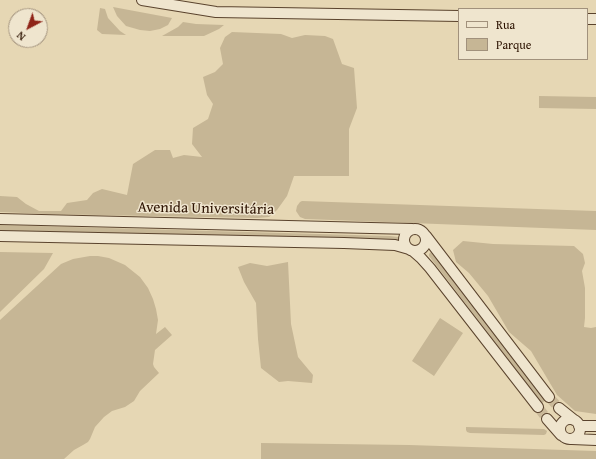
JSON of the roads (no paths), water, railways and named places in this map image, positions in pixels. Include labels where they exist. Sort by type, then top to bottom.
[{"type":"street","points":[[142,0],[216,12],[458,16]]},
{"type":"street","name":"Avenida Universitária","points":[[0,219],[420,230],[424,233],[549,397]]},
{"type":"street","points":[[412,229],[407,231],[404,236],[405,245],[421,258],[430,268],[538,407]]},
{"type":"street","name":"Avenida Universitária","points":[[0,236],[344,243],[395,245],[411,250]]},
{"type":"street","points":[[411,250],[417,251],[422,249],[425,246],[426,236]]},
{"type":"street","points":[[559,408],[576,423],[579,432],[572,439]]},
{"type":"street","points":[[547,419],[565,438],[596,440]]},
{"type":"street","points":[[561,434],[560,428],[562,423],[567,419],[576,423],[596,426]]},
{"type":"tunnel","points":[[549,397],[559,408]]},
{"type":"tunnel","points":[[538,407],[547,419]]}]
